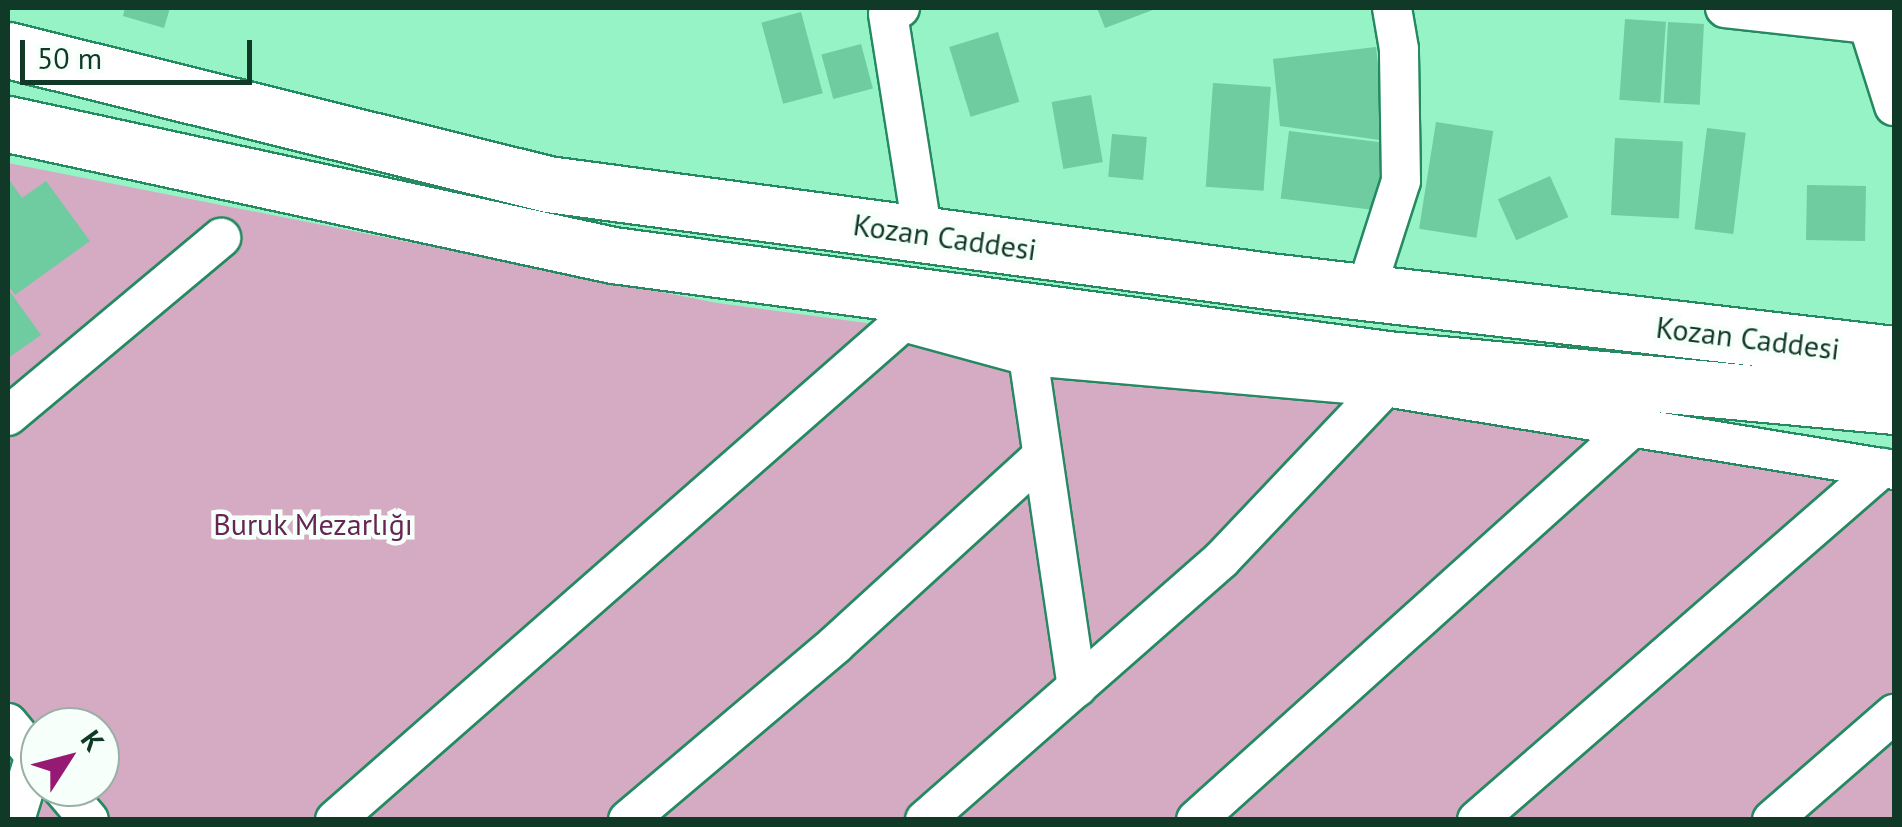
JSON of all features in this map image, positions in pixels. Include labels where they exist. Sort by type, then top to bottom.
[{"type":"highway","name":"Kozan Caddesi","points":[[8,50],[548,184],[1365,293],[1894,354]]},
{"type":"highway","name":"Kozan Caddesi","points":[[8,124],[614,255],[1387,359],[1894,406]]},
{"type":"street","points":[[1365,293],[1401,181],[1398,48],[1392,8]]},
{"type":"street","points":[[1724,8],[1876,20],[1894,106]]},
{"type":"street","points":[[891,10],[923,234]]},
{"type":"street","points":[[9,413],[221,238]]},
{"type":"street","points":[[335,820],[903,322],[1028,356],[1385,387],[1888,469]]},
{"type":"street","points":[[1028,356],[1077,686]]},
{"type":"street","points":[[925,820],[1221,560],[1385,387]]},
{"type":"street","points":[[1196,820],[1634,426]]},
{"type":"street","points":[[628,820],[836,644],[1042,456]]},
{"type":"street","points":[[1477,820],[1888,469]]},
{"type":"street","points":[[1772,820],[1894,714]]},
{"type":"green space","name":"Buruk Mezarlığı","points":[[8,163],[717,303],[1894,460],[1894,819],[8,819]]},
{"type":"building","points":[[125,8],[170,8],[164,28],[123,16]]},
{"type":"building","points":[[1097,8],[1158,8],[1105,28]]},
{"type":"building","points":[[801,12],[823,93],[783,104],[761,23]]},
{"type":"building","points":[[1625,19],[1666,22],[1660,103],[1619,100]]},
{"type":"building","points":[[1668,22],[1704,24],[1700,105],[1664,103]]},
{"type":"building","points":[[998,32],[1019,102],[971,117],[949,47]]},
{"type":"building","points":[[861,44],[873,88],[833,99],[821,55]]},
{"type":"building","points":[[1376,47],[1387,141],[1280,126],[1273,59]]},
{"type":"building","points":[[1213,83],[1271,87],[1264,191],[1206,187]]},
{"type":"building","points":[[1091,95],[1103,162],[1063,169],[1052,102]]},
{"type":"building","points":[[1436,122],[1493,131],[1476,238],[1419,229]]},
{"type":"building","points":[[1707,128],[1746,133],[1733,234],[1695,229]]},
{"type":"building","points":[[1289,131],[1388,143],[1380,211],[1281,198]]},
{"type":"building","points":[[1112,134],[1147,137],[1143,180],[1108,177]]},
{"type":"building","points":[[1615,138],[1683,142],[1679,218],[1611,215]]},
{"type":"building","points":[[1550,176],[1568,217],[1516,240],[1498,199]]},
{"type":"building","points":[[8,178],[22,198],[46,181],[90,241],[15,295],[8,285]]},
{"type":"building","points":[[1807,185],[1866,186],[1865,241],[1806,240]]},
{"type":"building","points":[[8,289],[41,335],[8,358]]}]
